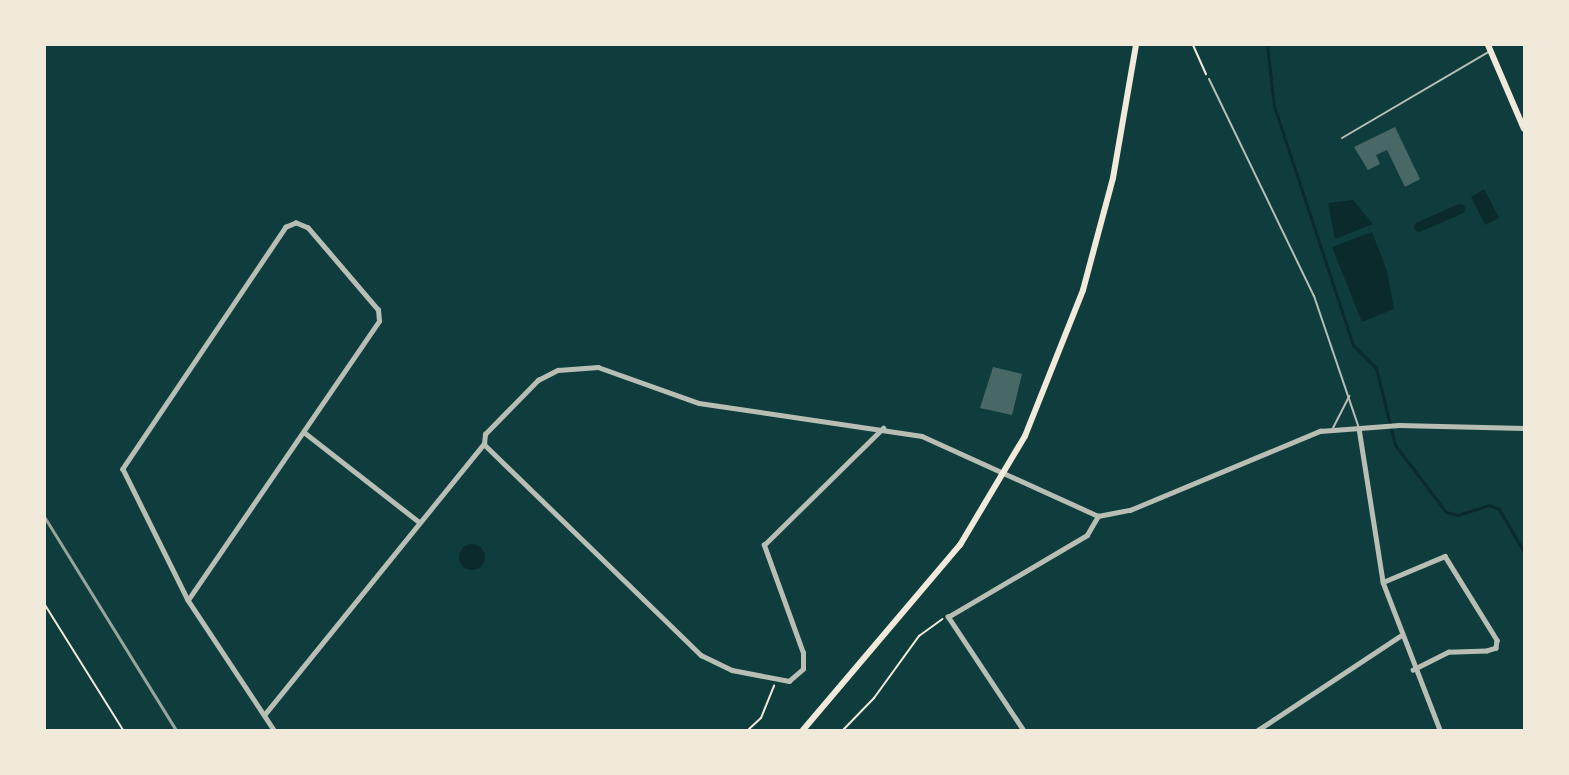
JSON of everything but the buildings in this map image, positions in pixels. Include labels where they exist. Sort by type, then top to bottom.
[{"type":"main road","points":[[803,730],[960,545],[1005,472],[1055,368],[1083,290],[1113,178],[1136,45]]},
{"type":"main road","points":[[1489,48],[1524,129]]},
{"type":"street","points":[[188,600],[379,321],[378,310],[308,228],[296,223],[286,227],[123,469],[188,600],[274,730]]},
{"type":"street","points":[[265,714],[418,521],[484,444],[485,434],[538,380],[577,366],[616,373],[699,403],[883,428],[944,443],[1076,510],[1098,516],[1117,515],[1332,429],[1396,425],[1524,428]]},
{"type":"street","points":[[484,444],[701,655],[774,681],[798,676],[803,652],[764,545],[883,428]]},
{"type":"street","points":[[1359,428],[1383,582],[1413,670],[1440,730]]},
{"type":"street","points":[[304,432],[418,521]]},
{"type":"street","points":[[1023,730],[948,617],[1087,535],[1098,516]]},
{"type":"street","points":[[1383,582],[1445,556],[1497,640],[1496,648],[1487,651],[1449,652],[1413,670]]},
{"type":"street","points":[[1258,730],[1400,636]]},
{"type":"lane","points":[[1341,138],[1489,48]]},
{"type":"lane","points":[[1209,79],[1314,296],[1359,428]]},
{"type":"lane","points":[[1332,429],[1349,396]]},
{"type":"path","points":[[1193,45],[1209,79]]},
{"type":"path","points":[[45,605],[123,730]]},
{"type":"path","points":[[843,730],[874,699],[919,636],[948,617]]},
{"type":"path","points":[[748,730],[761,718],[774,681]]},
{"type":"water","points":[[1484,189],[1499,218],[1485,225],[1471,197]]},
{"type":"water","points":[[1353,200],[1373,224],[1335,239],[1328,203]]},
{"type":"water","points":[[1372,232],[1387,271],[1394,309],[1362,322],[1332,247]]},
{"type":"water","points":[[472,544],[481,548],[485,557],[481,566],[472,570],[463,566],[459,557],[463,548]]},
{"type":"waterway","points":[[1267,45],[1274,106],[1353,345],[1376,368],[1395,445],[1446,512],[1458,515],[1489,505],[1499,509],[1524,552]]},
{"type":"waterway","points":[[1419,227],[1460,209]]},
{"type":"railway","points":[[45,518],[176,730]]}]
